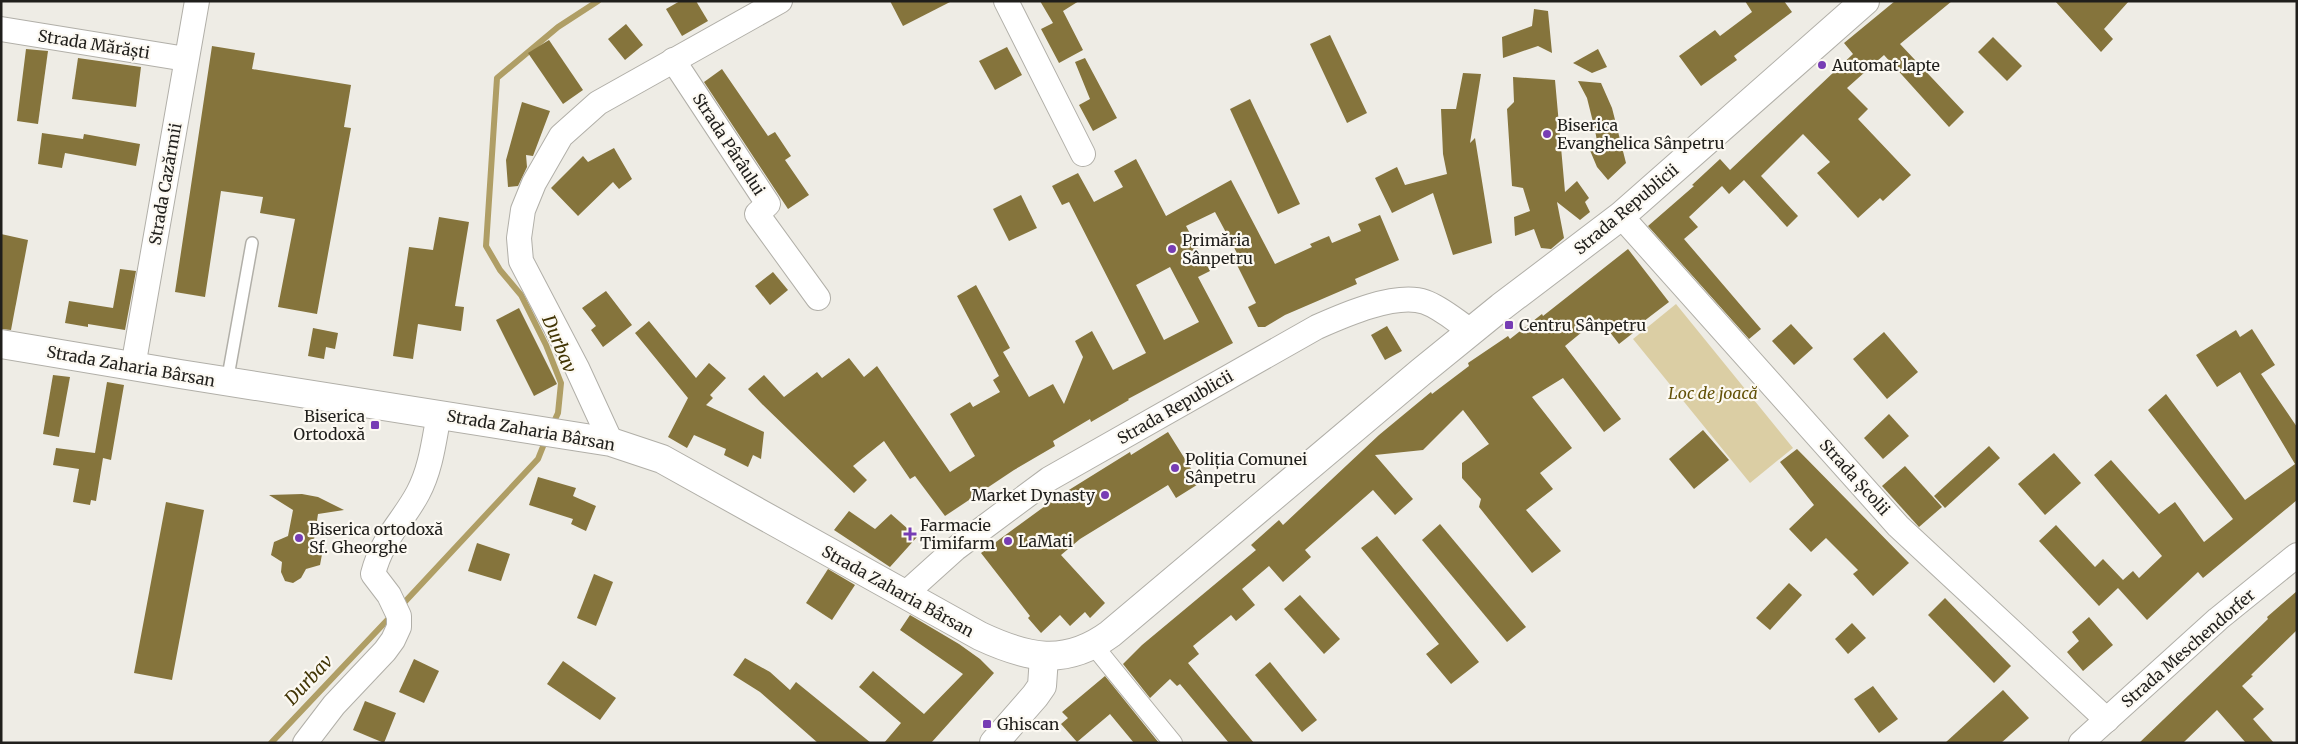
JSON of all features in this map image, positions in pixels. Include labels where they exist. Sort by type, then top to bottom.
[{"type":"main road","name":"Strada Republicii","points":[[1044,657],[1074,653],[1094,646],[1472,331],[1621,216],[1865,1]]},
{"type":"main road","name":"Strada Zaharia Bârsan","points":[[1,344],[133,367],[599,440],[662,459],[980,636],[1001,646],[1032,656],[1044,657]]},
{"type":"main road","points":[[994,743],[1042,686],[1044,657]]},
{"type":"street","name":"Strada Cazărmii","points":[[133,367],[197,1]]},
{"type":"street","points":[[599,440],[577,368],[521,261],[519,238],[523,210],[534,183],[561,136],[598,103],[780,1]]},
{"type":"street","points":[[1006,1],[1083,154]]},
{"type":"street","name":"Strada Mărăști","points":[[1,29],[186,59]]},
{"type":"street","name":"Strada Pârâului","points":[[674,60],[768,204],[757,214],[818,298]]},
{"type":"street","name":"Strada Școlii","points":[[1621,216],[1898,526],[2107,720]]},
{"type":"street","name":"Strada Republicii","points":[[905,594],[970,537],[1049,479],[1169,409],[1317,327],[1375,305],[1399,301],[1424,302],[1472,331]]},
{"type":"street","points":[[305,743],[334,705],[393,640],[399,627],[394,605],[373,574],[377,560],[391,531],[418,493],[433,449],[439,414]]},
{"type":"street","name":"Strada Meschendorfer","points":[[2081,743],[2218,619],[2297,554]]},
{"type":"street","points":[[1094,646],[1173,743]]},
{"type":"lane","points":[[227,382],[252,243]]},
{"type":"green space","name":"Loc de joacă","points":[[1676,304],[1793,448],[1750,483],[1633,339]]},
{"type":"building","points":[[680,1],[696,1],[708,21],[682,36],[666,9]]},
{"type":"building","points":[[890,1],[952,1],[903,26]]},
{"type":"building","points":[[1040,1],[1079,1],[1063,11],[1083,50],[1059,63],[1041,29],[1053,23]]},
{"type":"building","points":[[1745,1],[1784,1],[1792,12],[1734,56],[1737,60],[1701,86],[1679,56],[1715,30],[1720,36],[1752,12]]},
{"type":"building","points":[[1895,1],[1952,1],[1900,44],[1964,112],[1949,127],[1884,55],[1847,88],[1868,109],[1858,119],[1911,175],[1883,201],[1880,198],[1858,218],[1817,173],[1830,162],[1803,134],[1761,176],[1798,216],[1787,227],[1744,180],[1729,194],[1722,186],[1689,217],[1698,227],[1684,239],[1761,329],[1749,339],[1648,226],[1694,186],[1692,185],[1720,159],[1730,170],[1853,54],[1844,43]]},
{"type":"building","points":[[2055,1],[2129,1],[2104,29],[2113,39],[2101,52]]},
{"type":"building","points":[[1534,9],[1548,11],[1552,53],[1538,46],[1503,58],[1502,37],[1532,26]]},
{"type":"building","points":[[626,24],[643,45],[625,60],[608,39]]},
{"type":"building","points":[[1330,35],[1367,113],[1347,123],[1310,44]]},
{"type":"building","points":[[1993,37],[2022,66],[2007,81],[1978,52]]},
{"type":"building","points":[[549,40],[583,90],[563,104],[528,53]]},
{"type":"building","points":[[212,46],[255,53],[252,69],[351,85],[344,127],[351,128],[317,314],[278,307],[295,219],[260,213],[263,197],[221,191],[205,297],[175,292]]},
{"type":"building","points":[[1007,47],[1022,75],[995,90],[979,61]]},
{"type":"building","points":[[26,49],[48,51],[38,124],[17,121]]},
{"type":"building","points":[[1598,49],[1607,67],[1592,73],[1573,63]]},
{"type":"building","points":[[78,58],[141,67],[136,107],[72,99]]},
{"type":"building","points":[[1085,58],[1117,118],[1093,131],[1079,105],[1090,99],[1075,62]]},
{"type":"building","points":[[722,69],[768,136],[775,132],[791,156],[785,160],[809,195],[788,209],[704,82]]},
{"type":"building","points":[[1463,73],[1481,74],[1470,143],[1475,138],[1492,243],[1453,255],[1433,193],[1392,213],[1375,178],[1397,167],[1405,185],[1447,174],[1443,154],[1441,109],[1456,109]]},
{"type":"building","points":[[1513,77],[1555,80],[1565,192],[1577,181],[1589,198],[1585,202],[1590,212],[1580,220],[1557,202],[1564,238],[1551,249],[1541,248],[1534,229],[1515,236],[1514,217],[1530,211],[1523,188],[1512,186],[1507,109],[1514,102]]},
{"type":"building","points":[[1578,81],[1601,83],[1612,108],[1626,163],[1608,180],[1597,167],[1589,148],[1597,141],[1587,98]]},
{"type":"building","points":[[1250,99],[1300,204],[1278,214],[1230,109]]},
{"type":"building","points":[[522,102],[550,111],[533,156],[526,155],[527,167],[518,186],[508,187],[506,160]]},
{"type":"building","points":[[42,133],[83,139],[84,134],[140,144],[136,166],[65,153],[62,168],[38,164]]},
{"type":"building","points":[[614,148],[632,179],[619,189],[613,182],[578,216],[551,188],[583,156],[588,162]]},
{"type":"building","points":[[1136,159],[1166,216],[1231,180],[1275,264],[1312,247],[1310,244],[1329,236],[1332,243],[1361,231],[1358,224],[1380,215],[1399,260],[1355,279],[1357,284],[1285,315],[1265,327],[1258,327],[1248,307],[1256,303],[1233,257],[1238,255],[1215,212],[1186,226],[1210,271],[1198,277],[1233,343],[1128,399],[1091,422],[1090,419],[1053,441],[1055,446],[1014,470],[945,516],[915,476],[910,479],[884,441],[853,466],[867,480],[854,493],[748,389],[764,375],[784,397],[817,372],[822,378],[849,358],[864,377],[877,366],[950,472],[975,456],[950,414],[970,402],[973,407],[1000,392],[993,380],[999,376],[957,296],[976,285],[1010,348],[1003,352],[1029,397],[1053,384],[1064,404],[1083,357],[1075,341],[1092,331],[1113,370],[1146,353],[1069,202],[1062,205],[1052,186],[1078,173],[1094,202],[1123,187],[1114,171]],"holes":[[[1170,267],[1199,322],[1164,340],[1136,285]]]},
{"type":"building","points":[[1021,195],[1037,228],[1009,241],[993,209]]},
{"type":"building","points":[[439,217],[469,222],[455,306],[464,307],[461,331],[418,324],[413,359],[393,356],[409,247],[433,250]]},
{"type":"building","points":[[1,234],[28,240],[11,330],[1,329]]},
{"type":"building","points":[[1628,249],[1669,302],[1631,331],[1633,333],[1619,344],[1599,318],[1565,346],[1621,419],[1604,432],[1563,378],[1532,397],[1572,448],[1540,473],[1553,489],[1526,510],[1561,551],[1532,573],[1479,507],[1481,499],[1462,478],[1462,463],[1489,444],[1463,410],[1423,450],[1375,455],[1413,499],[1395,515],[1373,490],[1305,550],[1311,557],[1283,582],[1269,566],[1242,589],[1255,605],[1236,621],[1231,615],[1193,646],[1199,654],[1188,663],[1254,743],[1229,743],[1180,684],[1177,686],[1170,679],[1150,698],[1123,664],[1142,645],[1256,550],[1251,545],[1279,520],[1283,525],[1379,435],[1431,392],[1432,394],[1469,366],[1468,363],[1508,336],[1510,339],[1542,314],[1543,316]]},
{"type":"building","points":[[120,269],[136,271],[125,330],[88,324],[88,327],[65,323],[69,301],[113,308]]},
{"type":"building","points":[[773,272],[788,290],[770,305],[755,286]]},
{"type":"building","points":[[606,291],[632,325],[603,347],[591,330],[596,326],[582,308]]},
{"type":"building","points":[[519,308],[557,384],[534,396],[496,320]]},
{"type":"building","points":[[649,321],[696,378],[709,363],[726,378],[710,395],[713,398],[706,405],[764,432],[761,459],[753,455],[748,467],[724,455],[726,449],[694,435],[687,448],[668,437],[688,398],[635,333]]},
{"type":"building","points":[[1791,324],[1813,348],[1794,365],[1772,341]]},
{"type":"building","points":[[1387,326],[1402,351],[1385,360],[1371,335]]},
{"type":"building","points":[[313,328],[338,333],[335,349],[326,347],[324,359],[308,356]]},
{"type":"building","points":[[2252,329],[2275,365],[2261,374],[2297,427],[2297,500],[2203,578],[2198,572],[2147,620],[2118,588],[2099,606],[2039,541],[2056,525],[2095,567],[2103,559],[2123,580],[2133,571],[2139,578],[2162,556],[2094,475],[2111,460],[2159,514],[2175,502],[2204,542],[2233,519],[2148,410],[2166,394],[2245,500],[2295,464],[2240,372],[2217,387],[2196,355],[2236,330],[2240,337]]},
{"type":"building","points":[[1884,332],[1918,372],[1887,399],[1853,359]]},
{"type":"building","points":[[53,375],[70,377],[59,437],[43,434]]},
{"type":"building","points":[[107,382],[124,385],[111,460],[103,458],[96,501],[91,500],[90,505],[73,502],[79,469],[53,465],[56,448],[95,453]]},
{"type":"building","points":[[1889,414],[1909,436],[1883,459],[1864,438]]},
{"type":"building","points":[[1703,430],[1729,460],[1694,489],[1669,459]]},
{"type":"building","points":[[1168,432],[1200,483],[1176,498],[1168,485],[1080,539],[1061,555],[1105,603],[1090,618],[1085,612],[1070,626],[1060,615],[1041,633],[981,553],[1056,498],[1130,452],[1131,455]]},
{"type":"building","points":[[1989,446],[2000,458],[1945,508],[1934,496]]},
{"type":"building","points":[[1797,449],[1909,563],[1873,596],[1853,574],[1858,570],[1826,538],[1811,552],[1789,529],[1814,505],[1780,462]]},
{"type":"building","points":[[2054,453],[2081,483],[2045,515],[2018,484]]},
{"type":"building","points":[[1905,466],[1942,507],[1919,527],[1882,486]]},
{"type":"building","points":[[538,477],[576,488],[573,496],[596,506],[586,531],[571,524],[573,519],[529,505]]},
{"type":"building","name":"Biserica ortodoxă Sf. Gheorghe","points":[[302,494],[318,497],[344,510],[318,514],[314,540],[323,549],[320,565],[306,569],[301,578],[293,583],[285,581],[281,572],[282,562],[271,555],[274,542],[288,536],[293,510],[269,495]]},
{"type":"building","points":[[166,502],[204,510],[172,680],[134,673]]},
{"type":"building","points":[[849,511],[875,529],[891,514],[917,537],[890,567],[834,530]]},
{"type":"building","points":[[1440,524],[1526,627],[1507,642],[1422,540]]},
{"type":"building","points":[[1377,536],[1479,662],[1451,684],[1426,654],[1439,644],[1361,548]]},
{"type":"building","points":[[477,543],[510,554],[501,581],[468,571]]},
{"type":"building","points":[[828,569],[855,585],[832,620],[806,603]]},
{"type":"building","points":[[594,574],[613,582],[596,626],[577,618]]},
{"type":"building","points":[[1789,583],[1802,595],[1770,630],[1756,618]]},
{"type":"building","points":[[2297,591],[2297,630],[2242,686],[2264,709],[2253,719],[2274,743],[2246,743],[2217,710],[2183,743],[2139,743],[2268,619],[2267,617]]},
{"type":"building","points":[[1300,595],[1340,639],[1324,654],[1284,609]]},
{"type":"building","points":[[1945,598],[2011,666],[1994,683],[1928,615]]},
{"type":"building","points":[[910,615],[959,644],[980,659],[994,673],[931,743],[884,743],[901,723],[859,687],[873,671],[924,714],[963,674],[900,630]]},
{"type":"building","points":[[2089,617],[2113,645],[2083,671],[2067,652],[2079,641],[2072,632]]},
{"type":"building","points":[[1852,623],[1866,638],[1848,654],[1835,639]]},
{"type":"building","points":[[745,658],[770,672],[790,690],[796,682],[871,743],[818,743],[760,692],[733,675]]},
{"type":"building","points":[[414,659],[439,671],[424,703],[399,692]]},
{"type":"building","points":[[563,661],[616,698],[600,720],[547,684]]},
{"type":"building","points":[[1270,662],[1317,720],[1302,732],[1255,675]]},
{"type":"building","points":[[1105,676],[1159,743],[1134,743],[1110,714],[1077,742],[1061,724],[1068,718],[1062,712]]},
{"type":"building","points":[[1873,686],[1898,719],[1879,733],[1854,699]]},
{"type":"building","points":[[2003,690],[2029,718],[2001,743],[1945,743]]},
{"type":"building","points":[[365,701],[396,713],[384,743],[353,730]]},
{"type":"waterway","name":"Durbav","points":[[552,426],[558,413],[561,383],[546,345],[521,295],[500,270],[486,246],[497,78],[558,27],[598,1]]},
{"type":"waterway","name":"Durbav","points":[[401,606],[538,459],[546,439]]},
{"type":"waterway","name":"Durbav","points":[[271,743],[392,615]]},
{"type":"place","name":"Automat lapte","points":[[1822,65]]},
{"type":"place","name":"Biserica Evanghelica Sânpetru","points":[[1547,134]]},
{"type":"place","name":"Primăria Sânpetru","points":[[1172,249]]},
{"type":"place","name":"Centru Sânpetru","points":[[1509,325]]},
{"type":"place","name":"Biserica Ortodoxă","points":[[375,425]]},
{"type":"place","name":"Poliția Comunei Sânpetru","points":[[1175,468]]},
{"type":"place","name":"Market Dynasty","points":[[1105,495]]},
{"type":"place","name":"Farmacie Timifarm","points":[[910,534]]},
{"type":"place","name":"Biserica ortodoxă Sf. Gheorghe","points":[[299,538]]},
{"type":"place","name":"LaMati","points":[[1008,541]]},
{"type":"place","name":"Ghiscan","points":[[987,724]]}]
